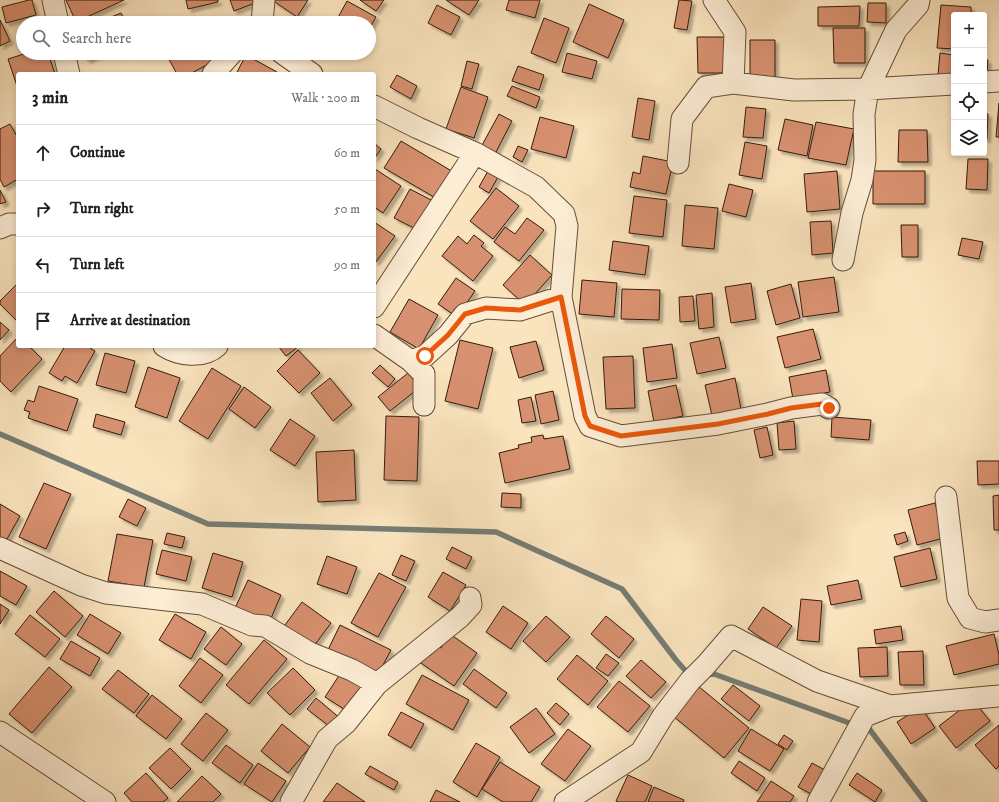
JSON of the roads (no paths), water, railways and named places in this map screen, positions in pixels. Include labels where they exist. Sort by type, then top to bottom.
[{"type":"street","points":[[53,0],[56,16]]},
{"type":"street","points":[[263,16],[264,0]]},
{"type":"street","points":[[714,0],[735,32],[733,83]]},
{"type":"street","points":[[843,260],[852,213],[862,180],[865,160],[864,114],[868,89],[896,30],[918,5],[919,0]]},
{"type":"street","points":[[66,60],[69,72]]},
{"type":"street","points":[[215,72],[226,60]]},
{"type":"street","points":[[292,60],[309,72]]},
{"type":"street","points":[[987,82],[999,81]]},
{"type":"street","points":[[678,163],[682,120],[706,87],[733,83],[794,90],[868,89],[951,84]]},
{"type":"street","points":[[376,107],[418,128],[475,153],[536,188],[564,214],[567,226],[561,297],[585,416],[590,426],[621,436],[718,424],[810,405],[822,404],[829,408]]},
{"type":"street","points":[[376,304],[475,153]]},
{"type":"street","points":[[0,228],[9,224],[16,224]]},
{"type":"street","points":[[411,361],[425,356],[448,335],[465,314],[486,308],[520,310],[561,297]]},
{"type":"street","points":[[376,336],[411,361],[424,374],[424,405]]},
{"type":"street","points":[[167,348],[172,351],[192,355],[212,351],[215,348]]},
{"type":"street","points":[[946,497],[958,598],[970,618],[985,622],[999,620]]},
{"type":"street","points":[[0,548],[81,585],[106,593],[202,604],[252,625],[265,626],[310,653],[352,670],[377,684]]},
{"type":"street","points":[[291,802],[327,739],[346,723],[377,684],[460,617],[471,605],[470,598]]},
{"type":"street","points":[[565,802],[641,752],[663,716],[690,681],[731,636],[817,681],[890,706]]},
{"type":"street","points":[[818,802],[864,716],[890,706],[999,696]]},
{"type":"street","points":[[0,732],[105,802]]},
{"type":"waterway","points":[[0,434],[208,524],[496,532],[622,589],[690,676]]},
{"type":"waterway","points":[[705,675],[714,674],[855,725]]},
{"type":"waterway","points":[[863,727],[870,730],[925,802]]}]
